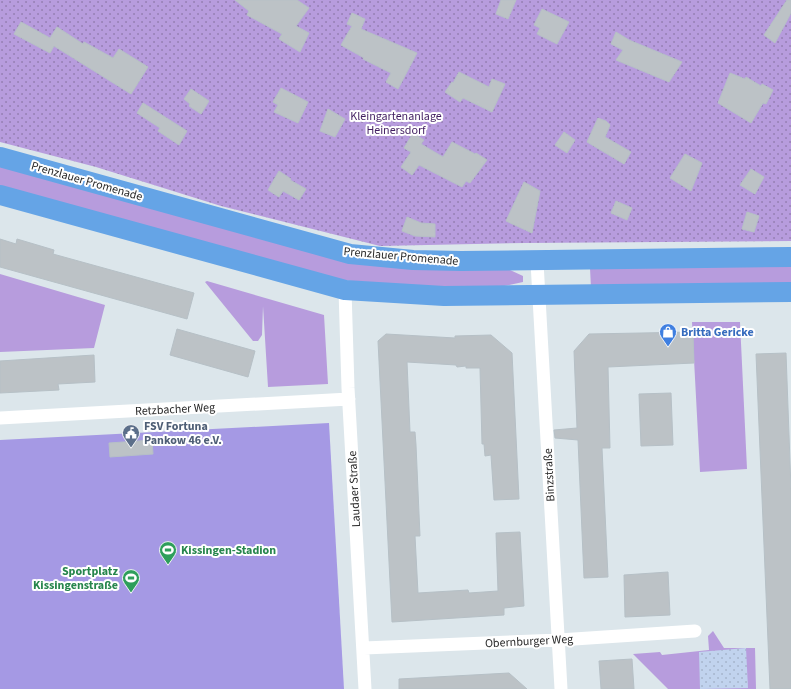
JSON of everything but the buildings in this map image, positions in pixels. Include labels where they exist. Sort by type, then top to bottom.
[{"type":"main road","name":"Prenzlauer Promenade","points":[[0,157],[350,254],[413,260],[537,262],[791,257]]},
{"type":"main road","points":[[0,195],[345,290],[444,296],[539,297],[791,292]]},
{"type":"street","name":"Binzstraße","points":[[537,262],[561,689]]},
{"type":"street","name":"Laudaer Straße","points":[[345,290],[349,399],[366,689]]},
{"type":"street","name":"Retzbacher Weg","points":[[0,418],[349,399]]},
{"type":"street","name":"Obernburger Weg","points":[[364,648],[558,640],[695,631]]},
{"type":"green space","name":"Kleingartenanlage Heinersdorf","points":[[0,0],[791,0],[791,241],[525,243],[380,246],[221,206],[96,167],[0,142]]},
{"type":"green space","points":[[0,166],[347,260],[510,270],[523,276],[523,282],[500,287],[468,289],[338,280],[0,187]]},
{"type":"green space","points":[[791,265],[791,284],[591,288],[590,268]]},
{"type":"green space","points":[[0,274],[105,305],[94,348],[0,352]]},
{"type":"green space","points":[[207,281],[324,315],[328,384],[268,387],[263,306],[262,335],[258,341],[253,341],[205,282]]},
{"type":"green space","points":[[692,322],[740,322],[747,469],[700,472]]},
{"type":"green space","points":[[713,631],[724,648],[755,648],[756,689],[668,689],[633,654],[660,652],[662,655],[709,650],[708,636]]},
{"type":"sand","points":[[746,648],[748,688],[700,689],[699,652]]},
{"type":"shaded area","name":"Kissingen-Stadion","points":[[329,423],[344,689],[0,689],[0,440]]},
{"type":"place","name":"Britta Gericke","points":[[668,347]]},
{"type":"place","name":"FSV Fortuna Pankow 46 e.V.","points":[[131,448]]},
{"type":"place","name":"Kissingen-Stadion","points":[[168,565]]},
{"type":"place","name":"Sportplatz Kissingenstraße","points":[[131,593]]}]
